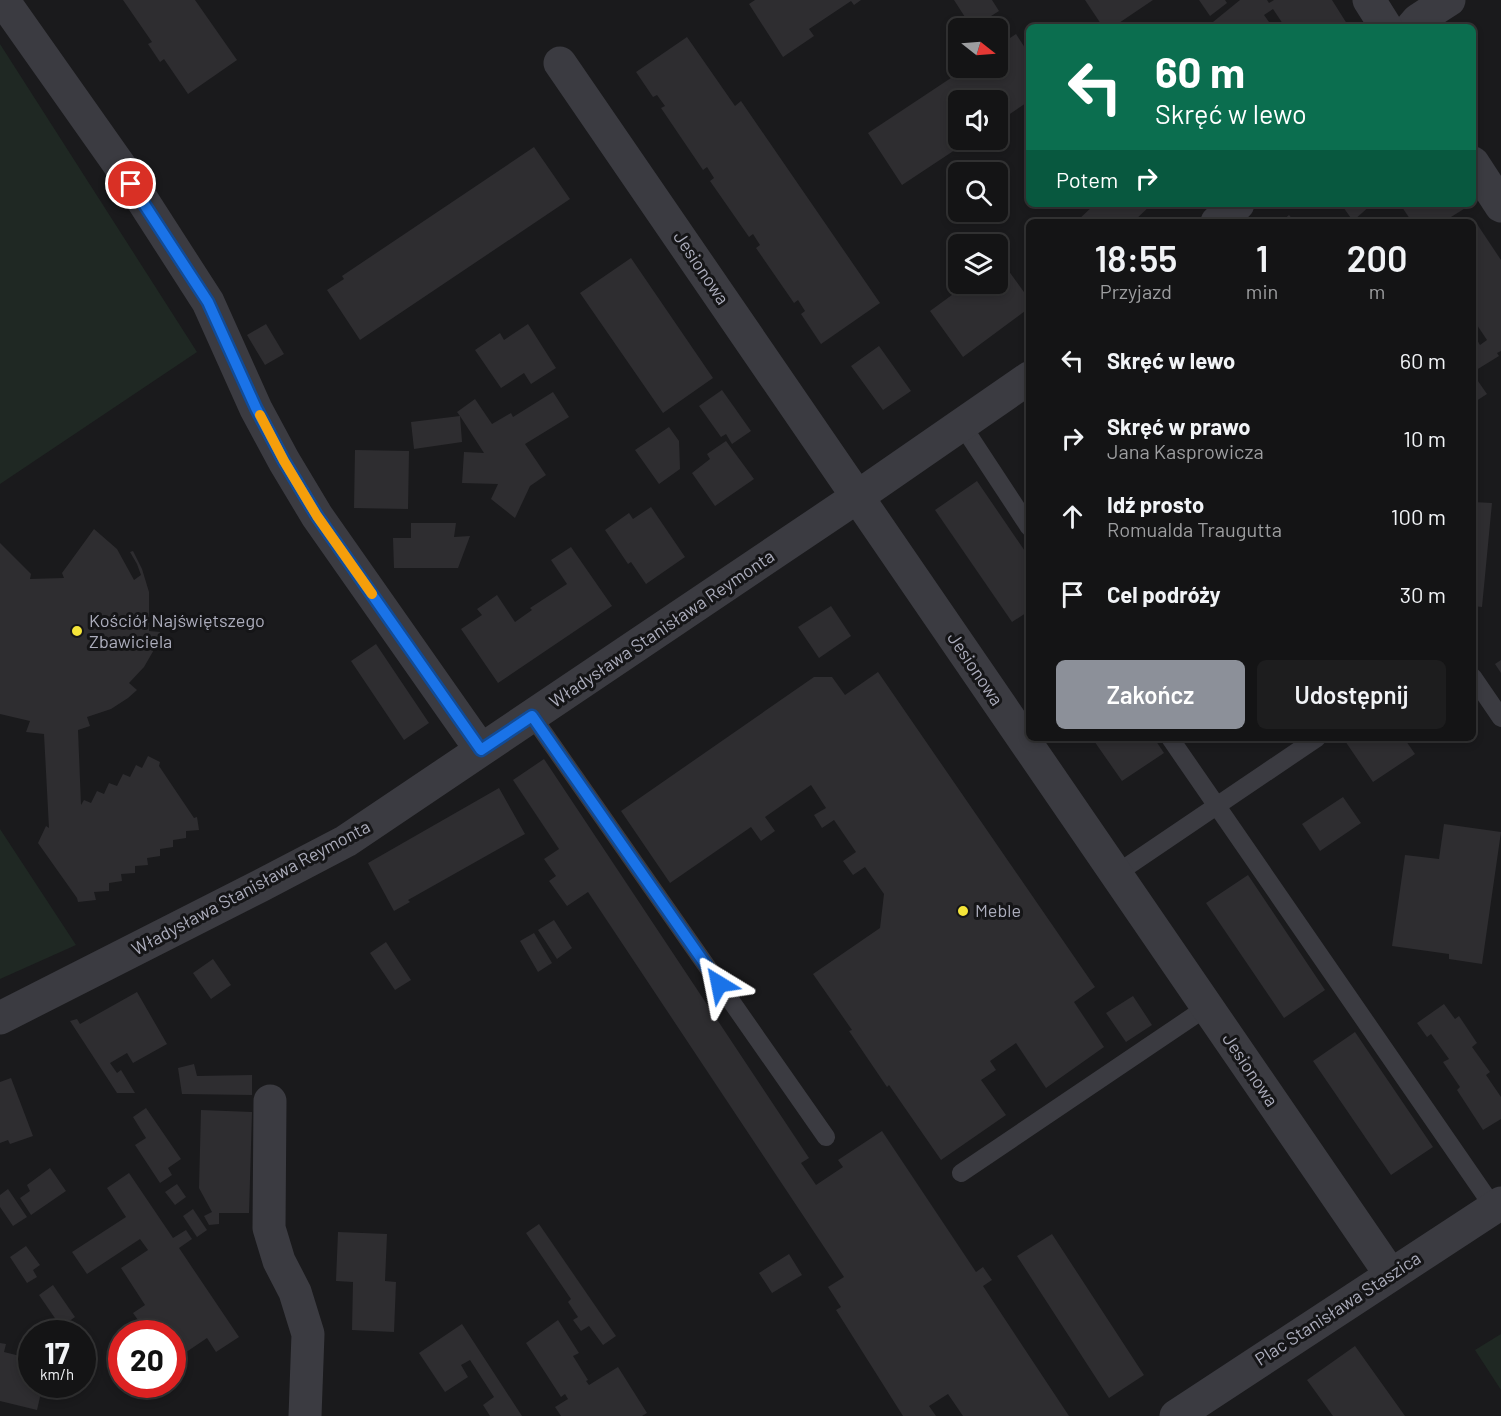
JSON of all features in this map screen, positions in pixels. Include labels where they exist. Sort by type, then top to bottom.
[{"type":"street","points":[[3,0],[125,173],[208,302],[256,408],[317,516],[481,750]]},
{"type":"street","points":[[1369,0],[1384,24]]},
{"type":"street","points":[[1415,24],[1449,0]]},
{"type":"street","name":"Jesionowa","points":[[560,63],[1390,1275]]},
{"type":"street","points":[[1476,168],[1501,206]]},
{"type":"street","points":[[1221,219],[1235,207]]},
{"type":"street","name":"Władysława Stanisława Reymonta","points":[[0,1018],[346,841],[857,497],[1026,380]]},
{"type":"street","points":[[270,1101],[270,1228],[279,1262],[295,1292],[308,1334],[305,1416]]},
{"type":"street","name":"Plac Stanisława Staszica","points":[[1176,1416],[1498,1205]]},
{"type":"lane","points":[[962,425],[1026,522]]},
{"type":"lane","points":[[1476,681],[1501,718]]},
{"type":"lane","points":[[532,716],[826,1137]]},
{"type":"lane","points":[[1172,741],[1498,1205]]},
{"type":"lane","points":[[1116,874],[1313,741]]},
{"type":"lane","points":[[961,1173],[1207,1007]]},
{"type":"shaded area","points":[[0,44],[197,352],[0,484]]},
{"type":"shaded area","points":[[0,829],[76,945],[0,979]]},
{"type":"shaded area","points":[[1501,1334],[1501,1390],[1475,1350]]},
{"type":"building","points":[[123,0],[195,0],[237,60],[188,94],[164,59],[160,62],[148,44],[152,42]]},
{"type":"building","points":[[755,0],[861,0],[854,5],[851,1],[809,29],[814,36],[783,57],[749,4]]},
{"type":"building","points":[[954,0],[992,0],[999,11],[988,18],[966,18]]},
{"type":"building","points":[[1085,0],[1153,0],[1117,24],[1101,24]]},
{"type":"building","points":[[1199,0],[1225,0],[1227,3],[1210,16]]},
{"type":"building","points":[[1240,0],[1267,0],[1269,3],[1274,0],[1332,0],[1347,24],[1283,24],[1273,9],[1264,15],[1269,22],[1266,24],[1215,24],[1213,22]]},
{"type":"building","points":[[1016,34],[1026,49],[1026,103],[1008,115],[1008,90],[948,90],[948,150],[955,150],[902,185],[868,133],[951,78],[1008,78],[1008,39]]},
{"type":"building","points":[[687,37],[735,106],[741,101],[880,303],[821,344],[801,314],[805,311],[798,300],[794,303],[756,248],[760,245],[753,234],[749,237],[710,181],[714,178],[707,167],[703,170],[661,108],[665,106],[657,95],[653,97],[636,72]]},
{"type":"building","points":[[534,147],[570,199],[360,340],[327,290],[344,279],[342,276]]},
{"type":"building","points":[[1092,207],[1149,207],[1136,219],[1079,219]]},
{"type":"building","points":[[1343,207],[1369,207],[1355,219],[1352,219]]},
{"type":"building","points":[[1402,207],[1467,207],[1448,219],[1410,219]]},
{"type":"building","points":[[1476,222],[1501,260],[1501,351],[1497,353],[1499,356],[1476,370],[1476,341],[1480,345],[1487,340],[1476,324]]},
{"type":"building","points":[[631,258],[713,378],[663,413],[580,293]]},
{"type":"building","points":[[1008,270],[1026,295],[1026,310],[963,357],[930,311],[953,294],[1008,294]]},
{"type":"building","points":[[266,324],[284,354],[265,365],[247,335]]},
{"type":"building","points":[[528,324],[556,368],[531,384],[524,373],[501,388],[475,350],[500,333],[504,340]]},
{"type":"building","points":[[879,346],[911,391],[883,410],[851,366]]},
{"type":"building","points":[[1476,378],[1487,394],[1476,401]]},
{"type":"building","points":[[722,390],[751,431],[732,444],[726,434],[721,437],[699,406]]},
{"type":"building","points":[[553,392],[569,417],[525,444],[546,475],[530,486],[515,518],[491,499],[498,484],[462,483],[464,452],[484,453],[457,412],[475,399],[492,424],[511,413],[513,417]]},
{"type":"building","points":[[460,416],[462,442],[414,449],[411,422]]},
{"type":"building","points":[[669,427],[679,441],[680,469],[659,484],[635,450]]},
{"type":"building","points":[[726,441],[754,479],[715,506],[692,473],[710,459],[707,454]]},
{"type":"building","points":[[355,450],[409,451],[408,509],[354,508]]},
{"type":"building","points":[[977,481],[1026,553],[1026,613],[1012,622],[935,510]]},
{"type":"building","points":[[1476,502],[1492,503],[1482,607],[1476,606]]},
{"type":"building","points":[[651,507],[685,557],[646,584],[631,562],[628,564],[605,530],[629,513],[633,519]]},
{"type":"building","points":[[411,523],[456,523],[454,537],[470,536],[458,568],[394,568],[393,538],[411,538]]},
{"type":"building","name":"Kościół Najświętszego Zbawiciela","points":[[94,529],[117,549],[134,580],[141,575],[130,552],[133,551],[142,569],[149,592],[149,631],[160,632],[155,648],[144,667],[129,683],[137,690],[111,709],[87,717],[90,726],[78,730],[81,805],[84,800],[91,803],[97,791],[104,794],[109,783],[117,786],[123,774],[130,777],[136,765],[142,768],[148,756],[160,762],[159,766],[194,818],[197,817],[199,830],[186,831],[186,838],[173,840],[173,847],[160,849],[160,856],[147,858],[148,865],[135,866],[135,873],[121,874],[122,881],[109,883],[109,891],[94,892],[96,900],[78,902],[38,843],[46,826],[49,828],[44,734],[26,732],[30,721],[0,714],[0,543],[31,574],[30,579],[64,578],[62,573]]},
{"type":"building","points":[[571,547],[612,606],[498,683],[461,629],[482,615],[477,609],[497,595],[515,622],[532,610],[530,608],[567,584],[551,560]]},
{"type":"building","points":[[831,606],[851,636],[819,658],[798,627]]},
{"type":"building","points":[[376,644],[429,723],[404,740],[351,661]]},
{"type":"building","points":[[1501,660],[1501,673],[1495,664]]},
{"type":"building","name":"Meble","points":[[878,672],[1095,987],[1074,1002],[1104,1047],[1046,1088],[1016,1043],[990,1061],[996,1070],[981,1080],[1006,1115],[941,1160],[889,1085],[887,1087],[849,1031],[852,1030],[813,974],[880,928],[884,894],[865,867],[853,875],[843,861],[856,852],[834,820],[822,828],[814,815],[826,808],[811,785],[765,817],[775,831],[761,841],[751,827],[670,883],[621,811],[814,677],[832,677],[845,695]]},
{"type":"building","points":[[1094,741],[1156,741],[1164,753],[1122,781]]},
{"type":"building","points":[[1345,741],[1406,741],[1415,754],[1373,782]]},
{"type":"building","points":[[544,759],[809,1158],[801,1163],[816,1185],[843,1167],[838,1160],[882,1131],[976,1272],[983,1267],[992,1280],[983,1286],[1069,1416],[963,1416],[948,1394],[929,1406],[936,1416],[903,1416],[836,1310],[841,1307],[828,1287],[844,1277],[588,892],[567,906],[549,881],[556,876],[544,859],[559,849],[513,780]]},
{"type":"building","points":[[499,788],[525,834],[408,900],[410,902],[394,911],[368,863]]},
{"type":"building","points":[[1343,797],[1361,823],[1320,851],[1302,824]]},
{"type":"building","points":[[1444,824],[1501,832],[1482,964],[1449,959],[1449,954],[1392,946],[1405,855],[1439,859]]},
{"type":"building","points":[[1248,875],[1325,990],[1284,1018],[1206,903]]},
{"type":"building","points":[[554,920],[572,948],[557,959],[538,930]]},
{"type":"building","points":[[534,933],[552,963],[538,972],[520,941]]},
{"type":"building","points":[[386,942],[411,980],[395,990],[370,953]]},
{"type":"building","points":[[213,959],[231,985],[211,999],[193,973]]},
{"type":"building","points":[[137,992],[167,1044],[133,1063],[127,1053],[110,1063],[117,1073],[121,1070],[135,1093],[117,1093],[70,1021],[77,1019],[80,1024]]},
{"type":"building","points":[[1133,996],[1152,1025],[1126,1042],[1106,1013]]},
{"type":"building","points":[[1444,1004],[1455,1019],[1459,1016],[1477,1043],[1472,1047],[1490,1072],[1486,1075],[1501,1097],[1501,1119],[1483,1130],[1457,1090],[1460,1087],[1443,1062],[1449,1059],[1431,1034],[1427,1037],[1417,1023]]},
{"type":"building","points":[[1355,1032],[1433,1147],[1391,1175],[1313,1061]]},
{"type":"building","points":[[194,1064],[197,1076],[252,1075],[252,1095],[182,1094],[178,1068]]},
{"type":"building","points":[[11,1078],[33,1136],[10,1144],[8,1140],[0,1143],[0,1082]]},
{"type":"building","points":[[146,1108],[181,1159],[168,1168],[172,1175],[160,1183],[135,1145],[146,1138],[133,1117]]},
{"type":"building","points":[[201,1110],[252,1112],[249,1213],[219,1213],[219,1224],[209,1225],[204,1216],[212,1212],[199,1188]]},
{"type":"building","points":[[50,1168],[66,1191],[31,1215],[20,1198],[30,1191],[27,1185]]},
{"type":"building","points":[[129,1173],[173,1238],[186,1230],[192,1239],[179,1248],[239,1337],[216,1352],[207,1338],[186,1352],[186,1320],[138,1320],[133,1313],[145,1305],[121,1268],[148,1250],[140,1239],[87,1274],[72,1252],[126,1217],[107,1188]]},
{"type":"building","points":[[177,1184],[186,1197],[175,1205],[165,1192]]},
{"type":"building","points":[[8,1189],[27,1217],[13,1226],[0,1207],[0,1195]]},
{"type":"building","points":[[193,1209],[207,1230],[197,1237],[183,1216]]},
{"type":"building","points":[[539,1224],[616,1336],[603,1345],[589,1326],[581,1331],[573,1320],[578,1317],[568,1302],[571,1299],[526,1233]]},
{"type":"building","points":[[338,1232],[387,1234],[385,1281],[396,1282],[394,1332],[352,1330],[353,1282],[336,1281]]},
{"type":"building","points":[[1052,1234],[1144,1375],[1109,1398],[1017,1256]]},
{"type":"building","points":[[26,1246],[40,1265],[33,1270],[37,1277],[27,1283],[10,1257]]},
{"type":"building","points":[[789,1254],[802,1275],[772,1293],[759,1273]]},
{"type":"building","points":[[53,1285],[75,1317],[71,1320],[56,1320],[39,1295]]},
{"type":"building","points":[[558,1320],[579,1353],[573,1356],[589,1385],[618,1367],[647,1413],[642,1416],[561,1416],[555,1407],[568,1399],[565,1394],[561,1397],[526,1343]]},
{"type":"building","points":[[462,1324],[522,1416],[490,1416],[483,1405],[494,1397],[470,1360],[461,1365],[468,1377],[445,1392],[419,1353]]},
{"type":"building","points":[[0,1343],[6,1344],[4,1352],[18,1356],[18,1398],[40,1398],[37,1410],[0,1401]]},
{"type":"building","points":[[1355,1346],[1405,1416],[1333,1416],[1307,1380]]},
{"type":"slow traffic","points":[[260,415],[317,516],[372,594]]},
{"type":"place","name":"Kościół Najświętszego Zbawiciela","points":[[77,631]]},
{"type":"place","name":"Meble","points":[[963,911]]},
{"type":"route","points":[[131,184],[208,302],[256,408],[317,516],[481,750],[532,716],[719,984]]}]
